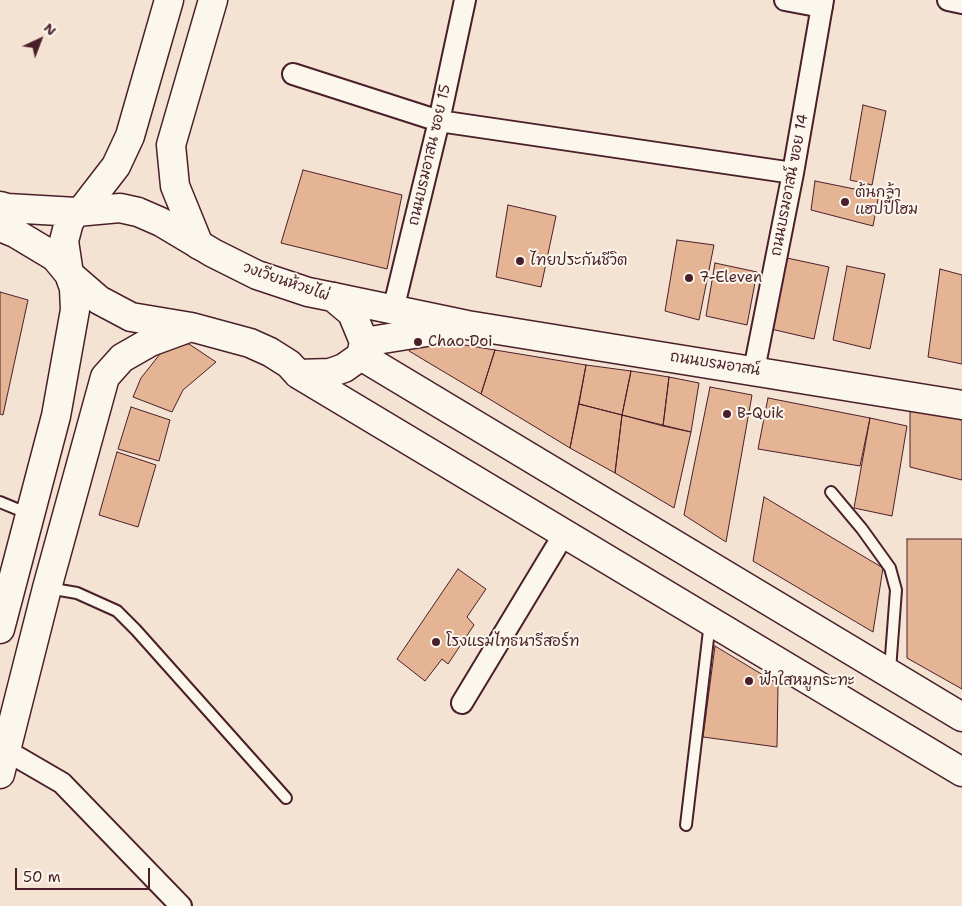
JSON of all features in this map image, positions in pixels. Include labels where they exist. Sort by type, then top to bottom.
[{"type":"main road","points":[[0,629],[56,416],[75,310],[74,288],[69,274],[64,241],[68,222],[116,166],[130,136],[169,0]]},
{"type":"main road","points":[[199,245],[175,186],[171,145],[213,0]]},
{"type":"main road","name":"วงเวียนห้วยไผ่","points":[[0,206],[7,208],[79,211],[120,208],[138,212],[161,222],[212,253],[257,275],[308,292],[333,297],[352,314],[362,349]]},
{"type":"main road","points":[[0,227],[15,233],[55,257],[69,274],[99,300],[131,317],[192,327],[250,343],[270,352],[289,364],[298,374],[962,772]]},
{"type":"main road","name":"ถนนบรมอาสน์","points":[[333,297],[467,325],[962,405]]},
{"type":"main road","name":"ถนนบรมอาสน์","points":[[362,349],[467,325]]},
{"type":"main road","points":[[4,762],[47,588],[105,377],[122,358],[150,342],[192,327]]},
{"type":"main road","points":[[298,374],[330,373],[344,368],[362,349],[962,717]]},
{"type":"street","name":"ถนนบรมอาสน ซอย 15","points":[[393,310],[439,121],[465,0]]},
{"type":"street","points":[[785,0],[822,3]]},
{"type":"street","points":[[948,0],[962,3]]},
{"type":"street","name":"ถนนบรมอาสน์ ฃอย 14","points":[[754,370],[793,173],[822,3]]},
{"type":"street","points":[[293,74],[439,121],[793,173]]},
{"type":"street","points":[[462,703],[564,534]]},
{"type":"street","points":[[4,762],[62,784],[181,906]]},
{"type":"lane","points":[[831,492],[862,529],[890,568],[896,590],[890,673]]},
{"type":"lane","points":[[0,502],[31,515]]},
{"type":"lane","points":[[47,588],[77,593],[117,611],[286,798]]},
{"type":"lane","points":[[686,825],[710,621]]},
{"type":"building","points":[[863,105],[886,111],[872,185],[850,180]]},
{"type":"building","points":[[303,170],[402,195],[387,269],[281,243]]},
{"type":"building","name":"ต้นกล้า แฮปปี้โฮม","points":[[815,181],[879,194],[873,226],[811,210]]},
{"type":"building","points":[[508,205],[556,216],[541,287],[496,277]]},
{"type":"building","name":"7-Eleven","points":[[677,240],[714,245],[699,320],[665,311]]},
{"type":"building","points":[[787,258],[829,267],[814,339],[771,329]]},
{"type":"building","points":[[715,263],[757,272],[747,325],[706,316]]},
{"type":"building","points":[[847,266],[885,274],[870,349],[833,340]]},
{"type":"building","points":[[940,269],[962,275],[962,364],[928,357]]},
{"type":"building","points":[[0,292],[28,300],[3,415],[0,414]]},
{"type":"building","points":[[416,337],[495,350],[481,394],[409,351]]},
{"type":"building","points":[[175,343],[189,344],[216,362],[183,390],[172,412],[133,397],[141,378],[164,349]]},
{"type":"building","points":[[495,350],[586,365],[570,448],[481,394]]},
{"type":"building","points":[[586,365],[631,371],[622,415],[579,404]]},
{"type":"building","points":[[631,371],[669,377],[663,426],[622,415]]},
{"type":"building","points":[[669,377],[699,383],[691,432],[663,426]]},
{"type":"building","points":[[710,387],[752,395],[726,542],[684,515]]},
{"type":"building","points":[[768,398],[870,418],[860,466],[758,449]]},
{"type":"building","points":[[579,404],[622,415],[615,473],[570,448]]},
{"type":"building","points":[[131,407],[170,420],[159,461],[118,449]]},
{"type":"building","points":[[910,408],[962,417],[962,480],[910,467]]},
{"type":"building","points":[[622,415],[691,432],[674,508],[615,473]]},
{"type":"building","points":[[870,418],[907,426],[892,516],[854,508]]},
{"type":"building","points":[[117,452],[156,465],[138,527],[99,515]]},
{"type":"building","points":[[764,497],[883,568],[873,632],[753,561]]},
{"type":"building","points":[[907,539],[962,539],[962,689],[907,658]]},
{"type":"building","name":"โรงแรมไทธนารีสอร์ท","points":[[458,569],[486,589],[467,617],[474,625],[448,664],[442,659],[425,681],[397,659]]},
{"type":"building","points":[[715,646],[778,684],[777,747],[703,737]]},
{"type":"place","name":"ต้นกล้า แฮปปี้โฮม","points":[[845,202]]},
{"type":"place","name":"ไทยประกันชีวิต","points":[[520,261]]},
{"type":"place","name":"7-Eleven","points":[[689,278]]},
{"type":"place","name":"Chao Doi","points":[[418,342]]},
{"type":"place","name":"B-Quik","points":[[727,414]]},
{"type":"place","name":"โรงแรมไทธนารีสอร์ท","points":[[436,642]]},
{"type":"place","name":"ฟ้าใสหมูกระทะ","points":[[749,681]]}]
